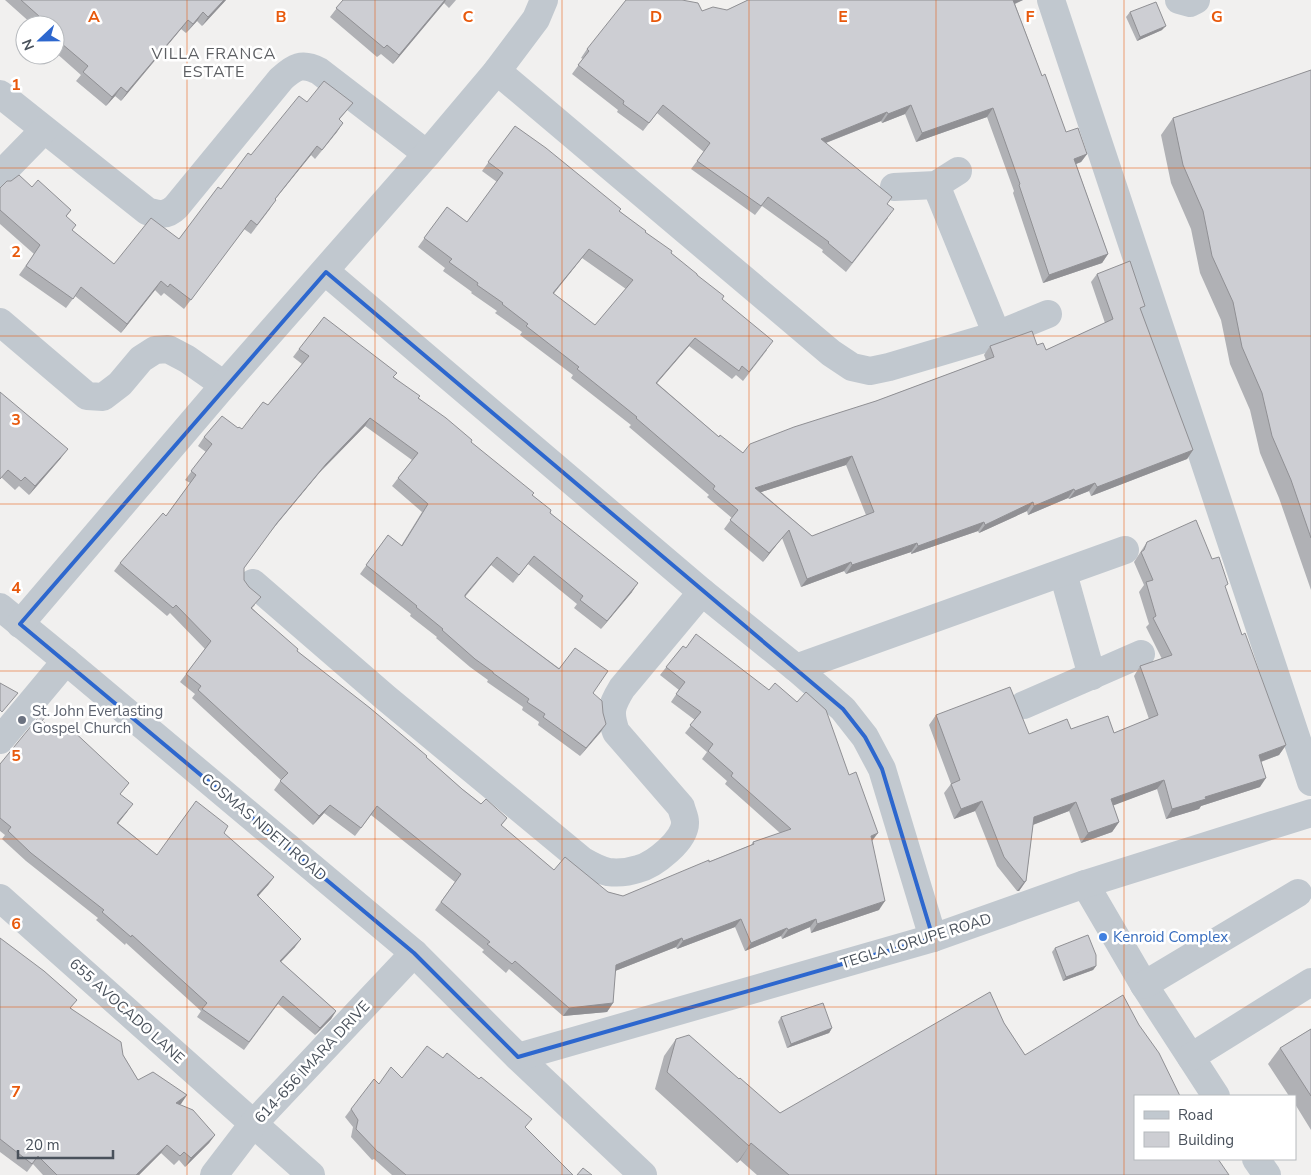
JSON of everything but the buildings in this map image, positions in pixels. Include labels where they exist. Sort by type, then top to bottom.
[{"type":"street","points":[[10,616],[224,386],[326,272],[497,71],[536,19],[544,0]]},
{"type":"street","points":[[1055,0],[1311,782]]},
{"type":"street","points":[[1179,0],[1190,3],[1196,0]]},
{"type":"street","points":[[0,94],[147,211],[154,214],[171,212],[176,207],[281,79],[290,70],[300,66],[310,66],[320,71],[427,154]]},
{"type":"street","points":[[497,71],[830,353],[852,367],[870,371],[889,367],[997,335],[1048,314]]},
{"type":"street","points":[[0,175],[44,130]]},
{"type":"street","points":[[894,187],[947,178],[997,335]]},
{"type":"street","points":[[326,272],[702,592],[796,668],[843,709],[865,737],[882,769],[933,938]]},
{"type":"street","points":[[0,322],[87,396],[103,397],[120,384],[141,359],[155,350],[168,349],[187,359],[224,386]]},
{"type":"street","points":[[796,668],[1125,550]]},
{"type":"street","points":[[1063,573],[1092,676]]},
{"type":"street","points":[[253,583],[386,698],[583,861],[607,872],[640,869],[657,860],[681,836],[686,823],[681,807],[616,732],[611,711],[615,699],[622,688],[702,592]]},
{"type":"street","name":"COSMAS NDETI ROAD","points":[[10,616],[414,953],[518,1057],[643,1175]]},
{"type":"street","points":[[1024,705],[1141,654]]},
{"type":"street","points":[[0,740],[66,661]]},
{"type":"street","name":"TEGLA LORUPE ROAD","points":[[518,1057],[933,938],[1085,884],[1311,813]]},
{"type":"street","points":[[1085,884],[1144,985],[1215,1095]]},
{"type":"street","points":[[1144,985],[1298,894]]},
{"type":"street","name":"655 AVOCADO LANE","points":[[0,898],[311,1175]]},
{"type":"street","name":"614-656 IMARA DRIVE","points":[[214,1175],[253,1124],[414,953]]},
{"type":"street","points":[[1191,1057],[1311,982]]},
{"type":"street","points":[[1257,1160],[1267,1175]]},
{"type":"highlighted area","points":[[326,272],[843,709],[865,737],[882,769],[933,938],[518,1057],[414,953],[20,624]]},
{"type":"place","name":"St. John Everlasting Gospel Church","points":[[22,720]]},
{"type":"place","name":"Kenroid Complex","points":[[1103,937]]},
{"type":"district","name":"VILLA FRANCA ESTATE","points":[[214,63]]}]
